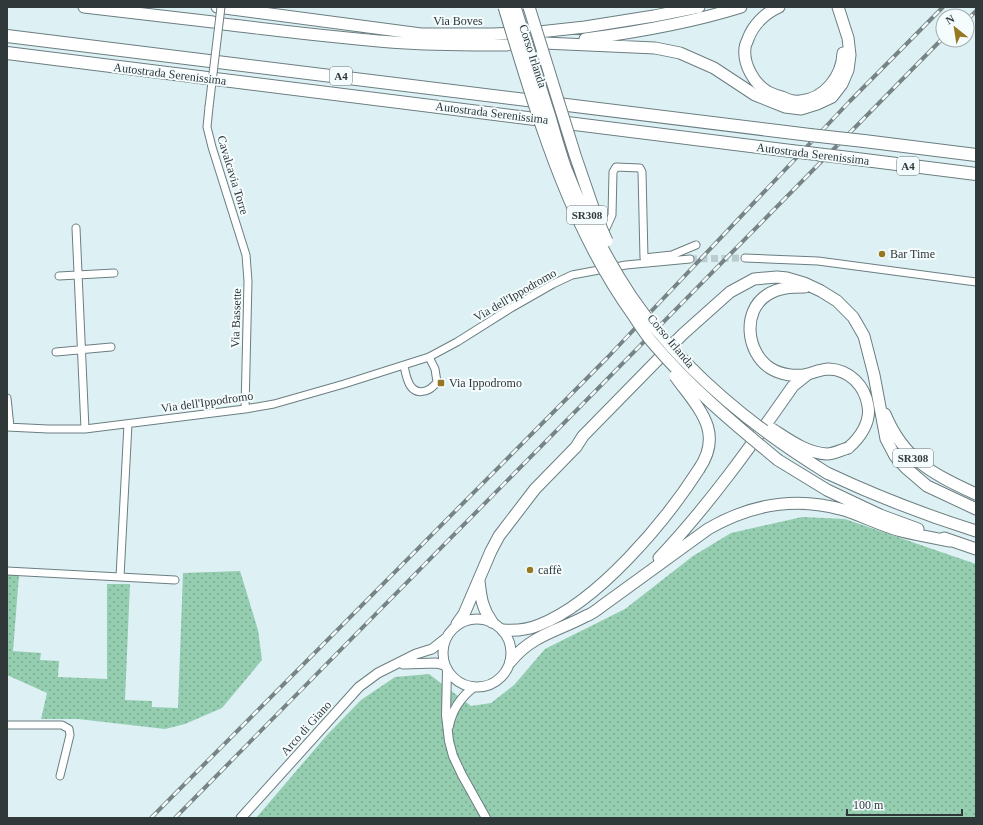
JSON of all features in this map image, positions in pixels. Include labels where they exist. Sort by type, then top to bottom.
[{"type":"highway","name":"Via Boves","points":[[84,7],[314,35],[389,42],[451,45],[506,45]]},
{"type":"highway","name":"Via Boves","points":[[217,7],[421,34],[493,34],[540,32],[654,16],[699,7]]},
{"type":"highway","name":"Corso Irlanda","points":[[504,7],[559,177],[573,210],[598,261],[622,300],[651,341],[694,387],[736,426],[778,460],[827,490],[880,515],[976,549]]},
{"type":"highway","name":"Corso Irlanda","points":[[515,7],[566,169],[595,232],[618,276],[631,296],[660,334],[683,359],[716,390],[769,435],[793,452],[827,473],[858,488],[900,505],[976,531]]},
{"type":"highway","points":[[529,7],[575,156],[596,216],[613,256],[618,276]]},
{"type":"highway","points":[[570,28],[665,7]]},
{"type":"highway","points":[[741,7],[655,28],[609,36],[544,43],[655,48],[680,53],[714,68],[755,95],[785,107],[802,109],[832,97],[842,84],[848,70],[850,55],[848,38],[835,10]]},
{"type":"highway","points":[[779,7],[772,10],[760,20],[750,34],[745,48],[746,62],[754,79],[767,92],[795,101],[813,97],[826,91],[834,81],[840,68],[843,54],[835,10]]},
{"type":"highway","name":"Autostrada Serenissima","points":[[7,36],[976,155]]},
{"type":"highway","name":"Autostrada Serenissima","points":[[7,54],[976,174]]},
{"type":"highway","points":[[457,624],[464,614],[499,536],[534,489],[576,447],[583,436],[683,334],[730,292],[754,279],[777,277],[787,278],[821,291],[837,301],[853,317],[864,336],[886,439],[895,456],[906,468],[927,486],[976,509]]},
{"type":"highway","points":[[716,390],[738,402],[771,428],[799,446],[818,453],[828,454],[848,448],[857,440],[864,429],[868,418],[869,407],[862,387],[843,372],[829,369],[808,374],[792,375],[781,373],[764,363],[751,339],[749,323],[759,303],[767,295],[781,288],[810,287]]},
{"type":"highway","points":[[503,630],[512,631],[537,626],[584,598],[614,572],[659,524],[705,460],[710,442],[707,423],[697,406],[651,341]]},
{"type":"highway","points":[[640,578],[684,531],[710,500],[793,386],[808,374]]},
{"type":"highway","name":"SR308","points":[[878,396],[895,435],[914,459],[939,477],[976,494]]},
{"type":"highway","points":[[511,661],[518,652],[533,640],[586,616],[602,606],[657,567],[695,537],[722,520],[754,508],[777,503],[817,504],[844,510],[900,531],[950,541]]},
{"type":"highway","points":[[479,580],[482,604],[486,614],[492,622]]},
{"type":"main road","points":[[480,618],[492,622],[503,630],[509,639],[511,661],[506,672],[497,681],[486,686],[474,687],[462,684],[453,678],[446,668],[442,651],[446,638],[457,624],[480,618]]},
{"type":"main road","name":"Arco di Giano","points":[[240,818],[359,687],[378,673],[397,665],[416,654],[432,649],[446,638]]},
{"type":"main road","name":"Arco di Giano","points":[[397,665],[436,663],[446,668]]},
{"type":"street","name":"Cavalcavia Torre","points":[[221,7],[207,127],[238,230]]},
{"type":"street","points":[[606,269],[599,252],[601,239],[612,215],[613,172],[616,167],[640,168],[642,172],[644,258],[672,255],[696,245]]},
{"type":"street","points":[[76,228],[85,429]]},
{"type":"street","name":"Via Bassette","points":[[238,230],[246,255],[248,281],[245,409]]},
{"type":"street","points":[[745,258],[818,261],[976,282]]},
{"type":"street","name":"Via dell'Ippodromo","points":[[9,427],[85,429],[245,409],[302,396],[404,366],[429,357],[458,342],[511,308],[572,275],[606,269],[690,259]]},
{"type":"street","points":[[59,276],[114,273]]},
{"type":"street","points":[[56,352],[111,346]]},
{"type":"street","points":[[404,366],[408,382],[414,391],[426,392],[437,382],[435,369],[429,357]]},
{"type":"street","points":[[7,398],[9,427]]},
{"type":"street","points":[[120,577],[128,424]]},
{"type":"street","points":[[7,570],[176,580]]},
{"type":"street","points":[[446,668],[446,715],[453,756],[486,818]]},
{"type":"street","points":[[448,731],[451,716],[464,695],[474,687]]},
{"type":"street","points":[[7,725],[62,725],[69,729],[70,735],[60,776]]},
{"type":"green space","points":[[802,517],[845,519],[976,564],[976,818],[256,818],[327,735],[361,700],[395,677],[429,674],[471,706],[491,703],[514,685],[545,649],[625,609],[693,556],[731,533]]},
{"type":"green space","points":[[240,571],[258,630],[262,660],[222,708],[185,724],[165,729],[78,719],[41,719],[47,693],[7,675],[7,575],[19,575],[13,651],[41,653],[40,660],[59,661],[58,677],[107,679],[107,584],[130,584],[125,700],[152,701],[152,707],[178,708],[183,573]]},
{"type":"tunnel","points":[[690,259],[745,258]]},
{"type":"railway","points":[[151,818],[608,357],[850,101],[943,7]]},
{"type":"railway","points":[[175,818],[935,46]]},
{"type":"place","name":"Bar Time","points":[[882,254]]},
{"type":"place","name":"Via Ippodromo","points":[[441,383]]},
{"type":"place","name":"caffè","points":[[530,570]]}]
